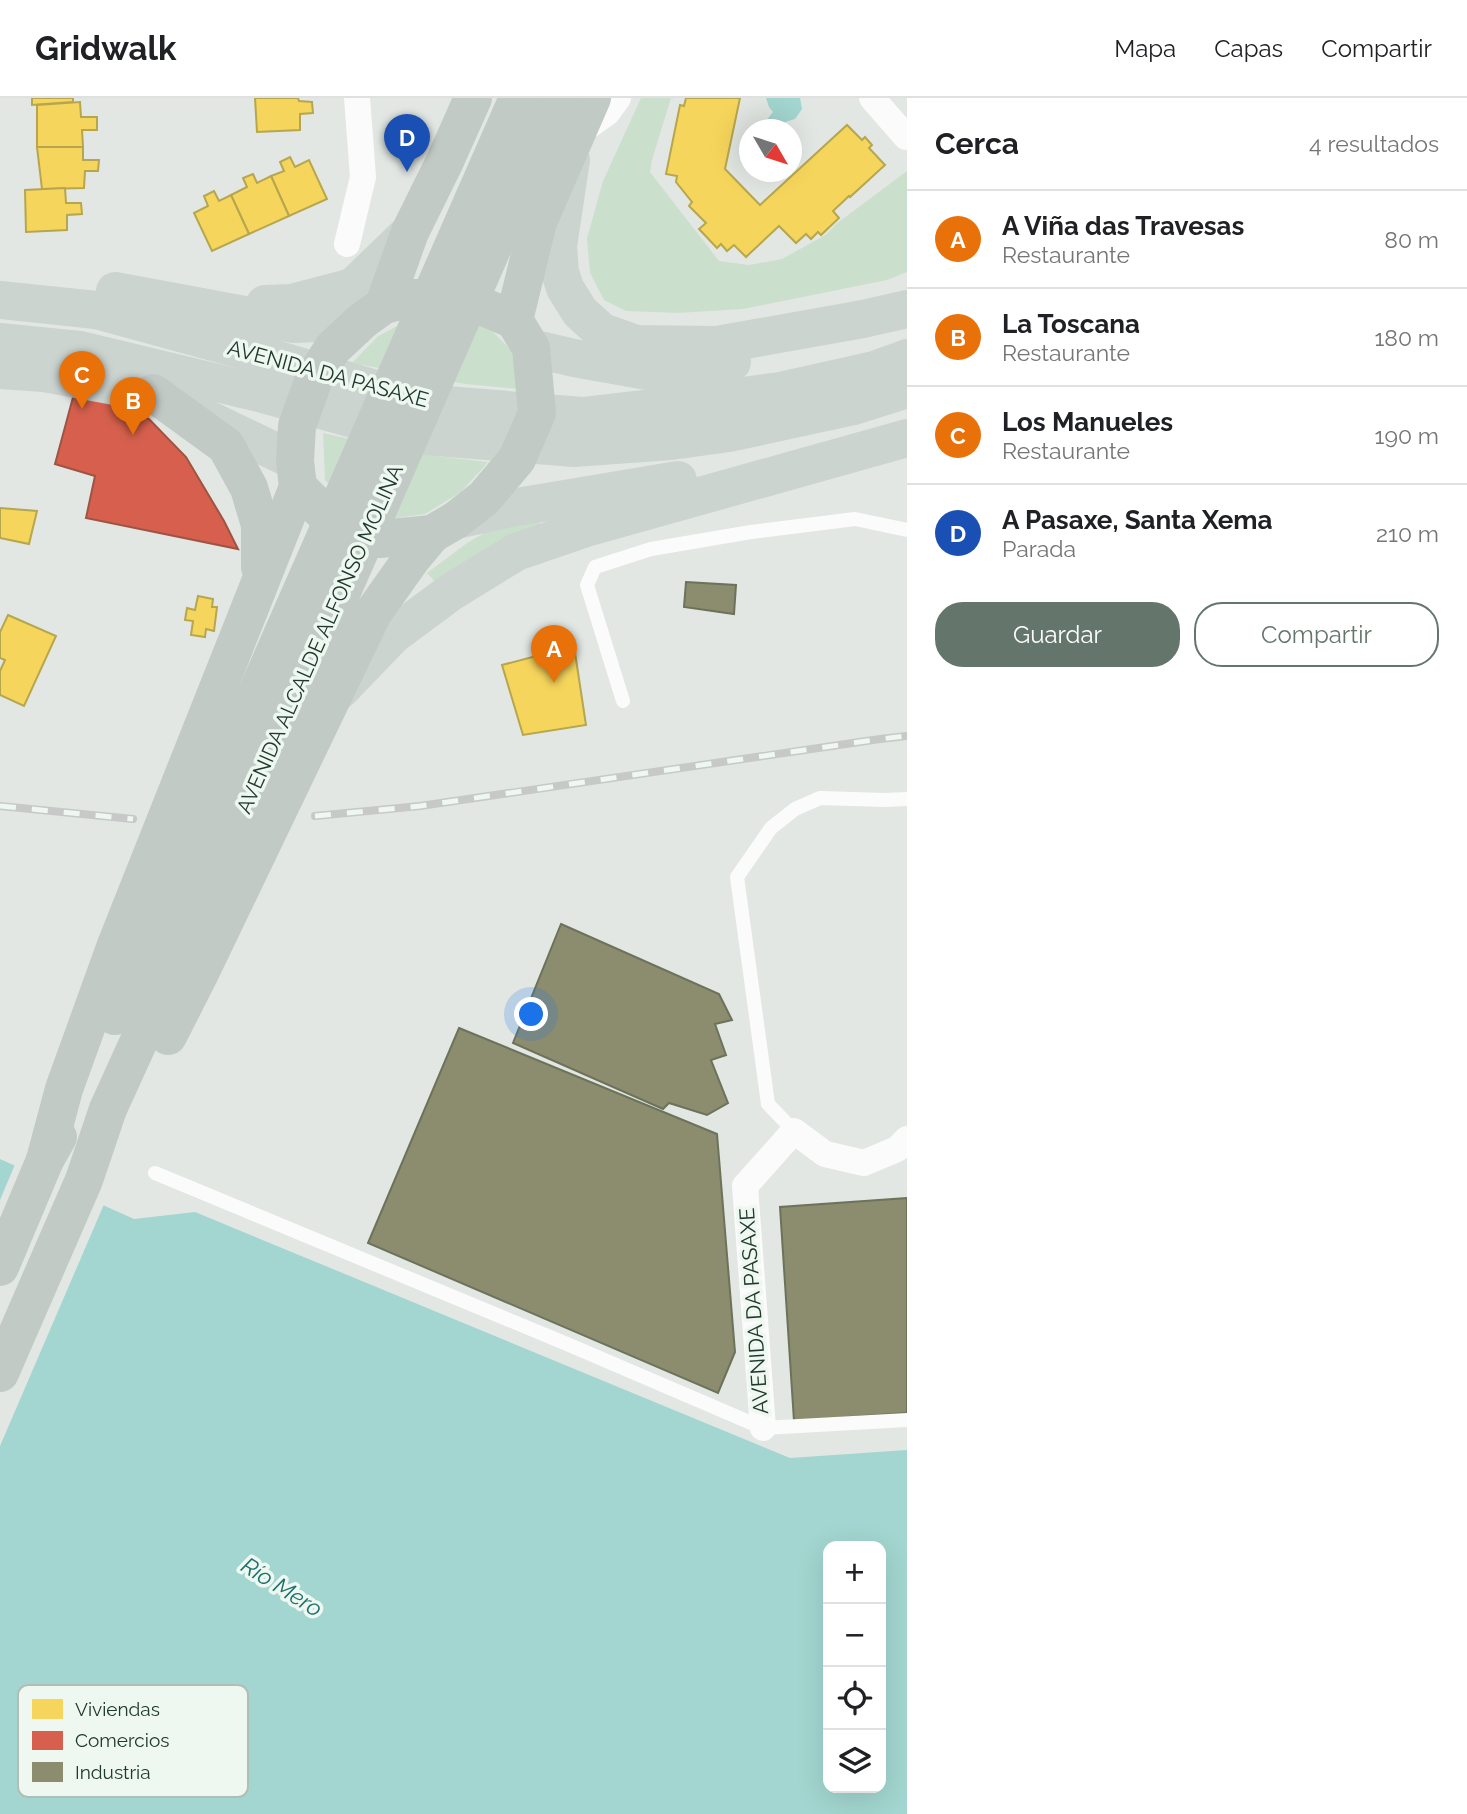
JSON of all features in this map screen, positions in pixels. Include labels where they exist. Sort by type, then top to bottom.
[{"type":"highway","points":[[373,313],[473,98]]},
{"type":"highway","name":"AVENIDA ALCALDE ALFONSO MOLINA","points":[[45,1160],[77,1102],[518,98]]},
{"type":"highway","name":"AVENIDA ALCALDE ALFONSO MOLINA","points":[[84,1180],[108,1109],[310,665],[558,98]]},
{"type":"highway","points":[[0,1373],[84,1180],[124,1118],[199,975],[373,613],[412,558],[517,460],[537,413],[523,334],[538,222],[592,98]]},
{"type":"highway","points":[[0,1267],[45,1160],[64,1089],[116,945],[260,583],[296,458],[315,376],[333,348],[373,313],[412,298],[463,298],[523,334]]},
{"type":"highway","points":[[153,393],[226,446],[238,467],[249,488],[260,525],[260,583]]},
{"type":"highway","points":[[296,458],[323,512],[348,529],[380,539],[457,517]]},
{"type":"main road","points":[[575,136],[558,246],[560,272],[565,288],[580,313],[602,332],[636,344],[717,345],[907,309]]},
{"type":"main road","points":[[195,307],[292,303],[353,287],[410,232]]},
{"type":"main road","points":[[0,276],[116,291],[294,324],[373,313]]},
{"type":"main road","name":"AVENIDA DA PASAXE","points":[[0,300],[96,310],[422,403],[582,416],[780,390],[874,370],[907,358]]},
{"type":"main road","points":[[523,334],[574,358],[664,374],[851,342],[907,319]]},
{"type":"main road","name":"AVENIDA DA PASAXE","points":[[0,342],[80,350],[259,393],[411,435],[574,448],[671,441],[729,433],[855,406],[907,389]]},
{"type":"main road","points":[[0,370],[44,373],[153,393],[296,458]]},
{"type":"main road","points":[[330,702],[393,635],[450,592],[516,552],[586,528],[907,438]]},
{"type":"main road","points":[[457,517],[715,474],[810,465]]},
{"type":"street","points":[[347,244],[363,177],[357,98]]},
{"type":"street","points":[[575,136],[607,113],[618,98]]},
{"type":"street","points":[[872,98],[906,137]]},
{"type":"street","points":[[794,1131],[825,1154],[864,1163],[897,1149],[907,1139]]},
{"type":"street","name":"AVENIDA DA PASAXE","points":[[763,1427],[744,1186],[794,1131]]},
{"type":"lane","points":[[623,701],[587,585],[595,567],[651,549],[751,531],[855,519],[907,530]]},
{"type":"lane","points":[[794,1131],[768,1104],[737,877],[771,828],[795,809],[820,798],[907,799]]},
{"type":"lane","points":[[885,800],[907,809]]},
{"type":"lane","points":[[155,1173],[763,1427],[907,1420]]},
{"type":"green space","points":[[641,98],[671,98],[650,172],[719,261],[749,265],[782,259],[827,234],[836,224],[907,171],[907,272],[887,280],[743,309],[678,313],[626,311],[604,300],[590,273],[587,238],[603,181]]},
{"type":"green space","points":[[486,325],[512,351],[518,389],[465,384],[352,363],[378,336],[397,326]]},
{"type":"green space","points":[[323,433],[419,454],[488,462],[461,492],[425,514],[388,519],[352,507],[325,480]]},
{"type":"green space","points":[[537,513],[541,527],[435,582],[427,573],[467,543],[501,523]]},
{"type":"water","points":[[766,98],[800,98],[802,109],[795,119],[767,119],[773,112]]},
{"type":"water","name":"Río Mero","points":[[0,1159],[134,1219],[195,1212],[790,1458],[907,1450],[907,1814],[0,1814]]},
{"type":"pier","points":[[16,1162],[105,1202],[0,1446],[0,1200]]},
{"type":"building: Viviendas","points":[[32,98],[73,98],[73,102],[32,105]]},
{"type":"building: Viviendas","points":[[255,98],[298,98],[299,101],[312,102],[313,113],[300,114],[300,130],[257,132]]},
{"type":"building: Viviendas","points":[[686,98],[740,98],[725,169],[760,205],[785,182],[802,182],[802,166],[847,125],[862,140],[865,137],[872,145],[869,148],[885,165],[833,211],[839,218],[821,235],[818,232],[811,239],[806,234],[796,243],[779,226],[746,257],[734,245],[727,251],[721,244],[717,248],[699,229],[706,223],[689,206],[692,202],[676,182],[677,176],[666,174],[680,105],[684,106]]},
{"type":"building: Viviendas","points":[[80,102],[81,117],[97,117],[97,130],[82,130],[83,147],[37,147],[37,105]]},
{"type":"building: Viviendas","points":[[37,147],[83,147],[83,160],[99,160],[98,171],[85,171],[84,188],[42,189]]},
{"type":"building: Viviendas","points":[[290,157],[295,167],[309,160],[327,199],[289,216],[271,176],[284,171],[280,162]]},
{"type":"building: Viviendas","points":[[253,174],[257,183],[271,176],[289,216],[249,234],[231,195],[247,187],[243,178]]},
{"type":"building: Viviendas","points":[[65,188],[66,203],[81,203],[82,214],[67,215],[67,230],[26,232],[25,190]]},
{"type":"building: Viviendas","points":[[214,191],[219,201],[231,195],[249,234],[212,251],[194,213],[208,206],[204,196]]},
{"type":"building: Viviendas","points":[[0,508],[37,511],[29,544],[0,538]]},
{"type":"building: Viviendas","points":[[198,596],[213,599],[212,607],[217,607],[214,631],[206,629],[205,637],[191,635],[193,621],[185,620],[187,608],[195,610]]},
{"type":"building: Viviendas","points":[[8,615],[56,636],[24,706],[0,695],[0,671],[5,660],[0,658],[0,632]]},
{"type":"building: Viviendas","points":[[574,646],[586,725],[523,735],[502,665]]},
{"type":"building: Comercios","points":[[75,390],[101,397],[149,419],[186,457],[238,549],[86,518],[95,476],[55,464]]},
{"type":"building: Industria","points":[[686,582],[736,585],[734,614],[684,607]]},
{"type":"building: Industria","points":[[561,924],[719,994],[732,1020],[715,1024],[726,1055],[711,1060],[728,1103],[707,1115],[669,1103],[663,1109],[513,1043]]},
{"type":"building: Industria","points":[[459,1028],[717,1134],[735,1352],[718,1393],[368,1243]]},
{"type":"building: Industria","points":[[907,1198],[907,1413],[794,1421],[780,1207]]},
{"type":"railway","points":[[315,816],[420,806],[907,736]]},
{"type":"railway","points":[[0,806],[133,819]]},
{"type":"place","name":"A Pasaxe, Santa Xema","points":[[407,172]]},
{"type":"place","name":"Los Manueles","points":[[82,409]]},
{"type":"place","name":"La Toscana","points":[[133,435]]},
{"type":"place","name":"A Viña das Travesas","points":[[554,683]]}]
